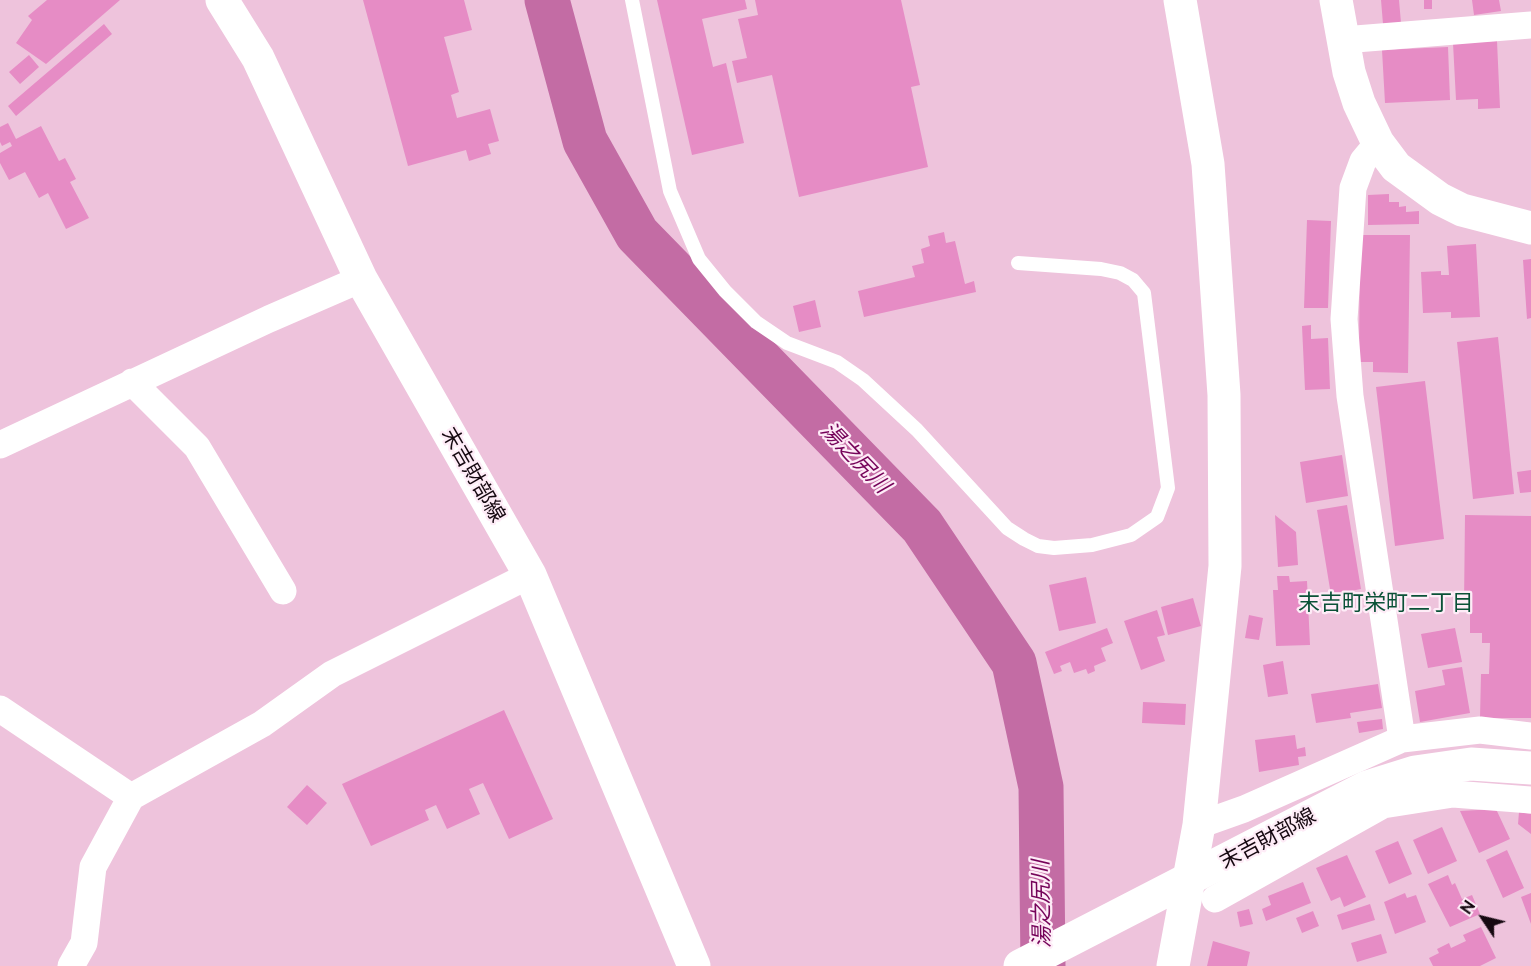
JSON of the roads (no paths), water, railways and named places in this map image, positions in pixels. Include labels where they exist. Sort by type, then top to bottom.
[{"type":"main road","name":"末吉財部線","points":[[222,0],[258,58],[361,279],[530,575],[694,966]]},
{"type":"main road","points":[[1173,966],[1199,825],[1225,566],[1224,395],[1208,165],[1180,0]]},
{"type":"main road","points":[[1336,0],[1343,40],[1359,103],[1378,143],[1396,166],[1440,199],[1489,219],[1531,228]]},
{"type":"main road","name":"末吉財部線","points":[[1020,966],[1367,787],[1415,772],[1471,764],[1531,768]]},
{"type":"street","points":[[1343,40],[1531,25]]},
{"type":"street","points":[[1378,143],[1363,161],[1353,188],[1344,319],[1350,396],[1402,739]]},
{"type":"street","points":[[0,445],[132,382],[361,279]]},
{"type":"street","points":[[132,382],[197,447],[284,591]]},
{"type":"street","points":[[70,966],[84,943],[93,867],[131,797],[262,724],[332,674],[530,575]]},
{"type":"street","points":[[0,709],[131,797]]},
{"type":"street","points":[[1199,825],[1244,809],[1402,739],[1480,730],[1531,736]]},
{"type":"street","points":[[1215,899],[1383,805],[1453,794],[1531,800]]},
{"type":"lane","points":[[632,0],[670,191],[699,259],[725,291],[756,322],[787,343],[837,362],[863,380],[917,430],[1007,528],[1024,539],[1038,546],[1054,548],[1092,545],[1131,535],[1157,517],[1168,488],[1144,292],[1133,280],[1120,273],[1101,268],[1018,263]]},
{"type":"waterway","name":"湯之尻川","points":[[547,0],[585,141],[637,234],[922,526],[1014,663],[1041,787],[1043,966]]},
{"type":"district","name":"末吉町栄町二丁目","points":[[1386,603]]}]
